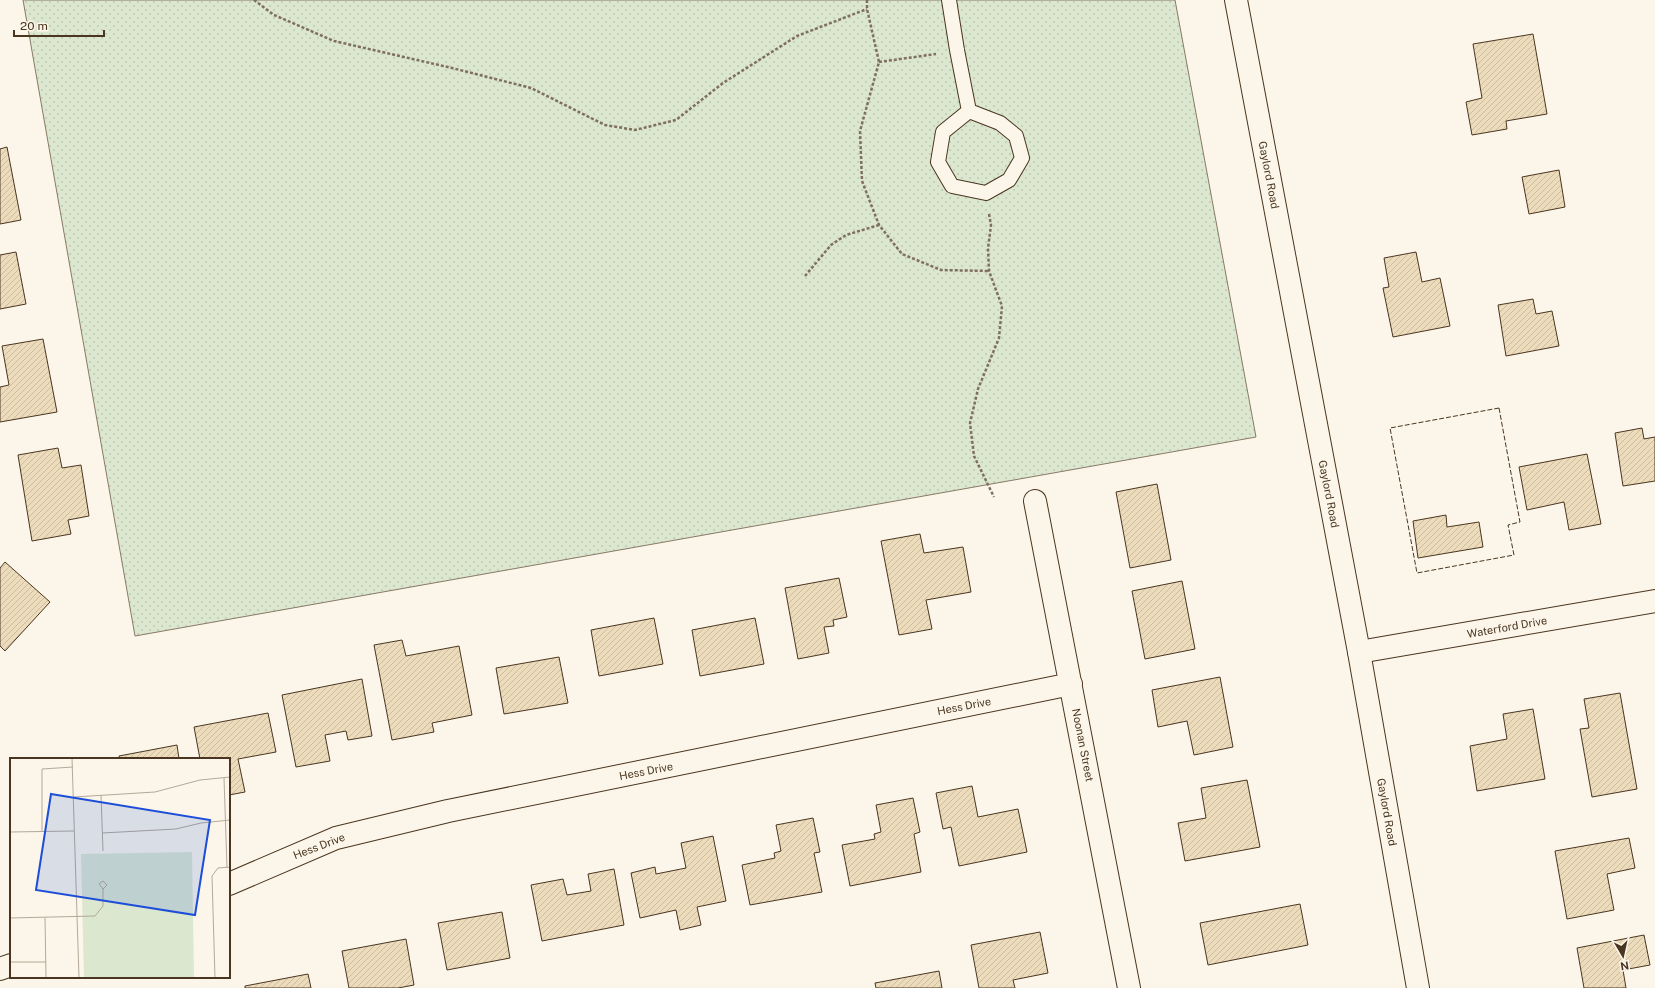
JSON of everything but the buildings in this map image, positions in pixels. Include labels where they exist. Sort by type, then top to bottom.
[{"type":"street","name":"Gaylord Road","points":[[1236,0],[1359,652],[1418,988]]},
{"type":"street","name":"Noonan Street","points":[[1035,501],[1129,988]]},
{"type":"street","name":"Waterford Drive","points":[[1359,652],[1655,601]]},
{"type":"street","name":"Hess Drive","points":[[230,884],[336,838],[448,811],[1071,684]]},
{"type":"street","points":[[0,968],[10,965]]},
{"type":"lane","points":[[948,0],[956,50],[969,111]]},
{"type":"lane","points":[[969,111],[1000,122],[1016,136],[1022,158],[1009,180],[986,193],[952,186],[938,162],[943,132],[969,111]]},
{"type":"path","points":[[254,0],[274,14],[334,41],[531,88],[605,125],[635,130],[676,120],[723,83],[797,36],[867,9]]},
{"type":"path","points":[[867,0],[867,9],[879,62],[860,131],[862,181],[879,225],[902,254],[941,270],[989,271]]},
{"type":"path","points":[[879,62],[956,50]]},
{"type":"path","points":[[986,193],[991,225],[988,248],[989,271],[1002,306],[999,338],[978,389],[970,423],[974,456],[994,497]]},
{"type":"path","points":[[805,276],[831,245],[846,235],[879,225]]},
{"type":"green space","points":[[23,0],[1175,0],[1256,437],[135,636]]},
{"type":"fence","points":[[1499,408],[1520,522],[1508,525],[1514,555],[1417,573],[1390,428],[1499,408]]}]
